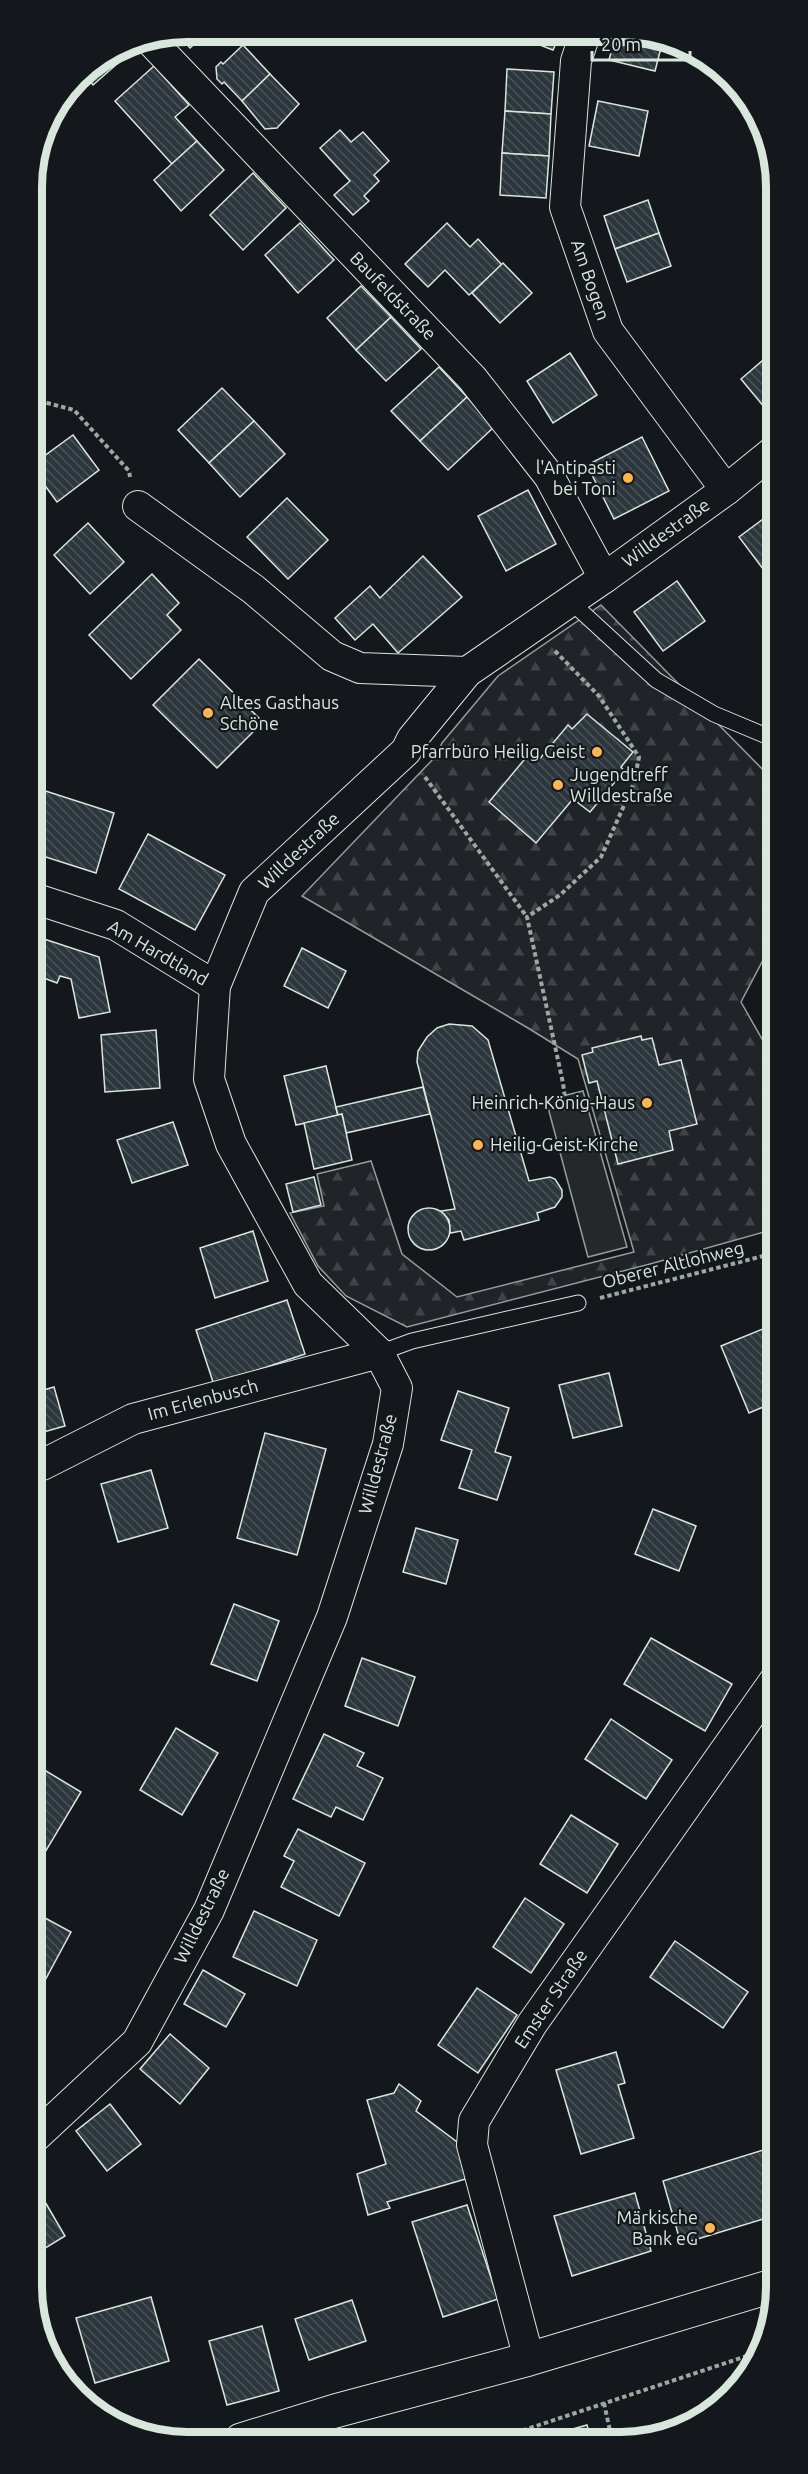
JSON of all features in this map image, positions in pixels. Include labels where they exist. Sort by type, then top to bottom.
[{"type":"street","name":"Am Bogen","points":[[582,42],[576,61],[565,207],[608,331],[726,490]]},
{"type":"street","name":"Baufeldstraße","points":[[156,46],[472,378],[549,476],[604,578]]},
{"type":"street","name":"Willdestraße","points":[[42,2131],[137,2042],[209,1910],[332,1617],[387,1444],[397,1388],[379,1353],[308,1284],[231,1144],[209,1079],[215,986],[254,892],[406,751],[411,739],[467,672],[533,629],[726,490],[766,458]]},
{"type":"street","points":[[138,506],[253,589],[332,656],[360,668],[467,672]]},
{"type":"street","name":"Am Hardtland","points":[[42,901],[116,925],[215,986]]},
{"type":"street","name":"Im Erlenbusch","points":[[42,1465],[133,1419],[379,1353]]},
{"type":"street","name":"Emster Straße","points":[[529,2359],[472,2145],[474,2121],[532,2024],[766,1694]]},
{"type":"street","points":[[267,2432],[334,2411],[529,2359],[766,2288]]},
{"type":"lane","points":[[570,601],[656,680],[714,714],[766,736]]},
{"type":"lane","points":[[379,1353],[412,1341],[578,1303]]},
{"type":"path","points":[[42,402],[74,410],[129,471],[138,506]]},
{"type":"path","points":[[527,917],[560,895],[601,857],[634,783],[639,757],[599,696],[533,629]]},
{"type":"path","points":[[406,751],[527,917],[563,1083],[567,1113]]},
{"type":"path","name":"Oberer Altlohweg","points":[[578,1303],[766,1255]]},
{"type":"path","points":[[518,2432],[749,2355]]},
{"type":"path","points":[[604,2403],[610,2432]]},
{"type":"green space","points":[[601,605],[766,773],[766,954],[741,1002],[766,1046],[766,1232],[407,1327],[346,1296],[318,1266],[290,1213],[324,1206],[317,1174],[371,1161],[402,1254],[457,1297],[634,1252],[578,1059],[302,896],[437,755],[442,743],[498,676]]},
{"type":"shaded area","points":[[583,1091],[627,1247],[588,1257],[546,1100]]},
{"type":"building","points":[[185,42],[197,42],[190,48]]},
{"type":"building","points":[[532,42],[556,42],[553,50]]},
{"type":"building","points":[[614,42],[631,42],[661,48],[655,71],[609,60]]},
{"type":"building","points":[[243,45],[270,74],[242,101],[224,82],[222,84],[217,79],[216,67],[221,62],[223,64]]},
{"type":"building","points":[[128,55],[93,85],[89,80],[106,66]]},
{"type":"building","points":[[154,66],[189,105],[175,117],[197,141],[172,164],[115,101]]},
{"type":"building","points":[[507,69],[554,72],[551,114],[505,111]]},
{"type":"building","points":[[270,74],[299,104],[277,128],[265,129],[242,101]]},
{"type":"building","points":[[598,101],[648,111],[639,156],[589,146]]},
{"type":"building","points":[[505,111],[551,114],[549,156],[502,153]]},
{"type":"building","points":[[340,130],[351,142],[363,132],[389,161],[374,175],[379,181],[364,196],[369,201],[353,215],[334,195],[350,181],[320,148]]},
{"type":"building","points":[[197,141],[224,170],[181,211],[154,180]]},
{"type":"building","points":[[502,153],[549,156],[546,198],[500,195]]},
{"type":"building","points":[[253,173],[286,208],[243,250],[210,215]]},
{"type":"building","points":[[648,200],[659,233],[615,249],[604,216]]},
{"type":"building","points":[[300,223],[334,260],[298,293],[265,255]]},
{"type":"building","points":[[447,223],[470,247],[478,239],[502,265],[469,295],[445,270],[428,287],[405,264]]},
{"type":"building","points":[[659,233],[671,266],[627,282],[615,249]]},
{"type":"building","points":[[503,263],[532,293],[500,323],[472,293]]},
{"type":"building","points":[[361,286],[391,317],[356,350],[327,318]]},
{"type":"building","points":[[391,317],[421,349],[386,381],[356,350]]},
{"type":"building","points":[[570,353],[597,395],[553,423],[527,381]]},
{"type":"building","points":[[766,358],[766,409],[741,379]]},
{"type":"building","points":[[439,367],[467,397],[420,441],[391,411]]},
{"type":"building","points":[[222,388],[254,421],[209,463],[178,430]]},
{"type":"building","points":[[467,397],[494,427],[448,470],[420,441]]},
{"type":"building","points":[[254,421],[285,454],[240,497],[209,463]]},
{"type":"building","points":[[73,435],[99,470],[57,502],[42,482],[42,458]]},
{"type":"building","name":"l'Antipasti bei Toni","points":[[642,437],[669,491],[614,519],[587,465]]},
{"type":"building","points":[[528,490],[556,544],[506,571],[478,516]]},
{"type":"building","points":[[287,498],[328,540],[288,579],[247,537]]},
{"type":"building","points":[[766,517],[766,573],[739,537]]},
{"type":"building","points":[[88,523],[124,562],[90,594],[54,555]]},
{"type":"building","points":[[423,556],[462,597],[398,653],[373,624],[355,640],[335,618],[370,586],[380,598]]},
{"type":"building","points":[[152,574],[179,603],[167,615],[181,630],[131,679],[89,635]]},
{"type":"building","points":[[677,581],[705,621],[663,651],[634,612]]},
{"type":"building","name":"Altes Gasthaus Schöne","points":[[199,659],[263,722],[217,768],[153,705]]},
{"type":"building","name":"Jugendtreff Willdestraße","points":[[587,714],[633,752],[621,767],[624,771],[590,812],[573,799],[536,843],[489,802],[529,754],[538,761],[568,725],[572,729]]},
{"type":"building","points":[[42,790],[114,813],[96,873],[42,856]]},
{"type":"building","points":[[148,834],[225,875],[195,930],[119,889]]},
{"type":"building","points":[[42,938],[99,957],[110,1012],[79,1018],[71,979],[60,976],[57,983],[42,977]]},
{"type":"building","points":[[302,948],[346,971],[328,1008],[284,986]]},
{"type":"building","name":"Heilig-Geist-Kirche","points":[[449,1024],[472,1026],[488,1040],[529,1181],[550,1177],[555,1179],[562,1190],[562,1197],[555,1207],[537,1213],[539,1220],[464,1240],[461,1231],[450,1233],[449,1220],[441,1211],[455,1209],[417,1062],[418,1051],[427,1037],[437,1028]]},
{"type":"building","points":[[156,1030],[160,1088],[105,1092],[101,1035]]},
{"type":"building","name":"Heinrich-König-Haus","points":[[641,1036],[642,1040],[652,1038],[659,1065],[681,1060],[697,1124],[669,1131],[673,1150],[618,1164],[597,1081],[589,1083],[582,1055],[593,1052],[592,1048]]},
{"type":"building","points":[[326,1066],[338,1116],[296,1125],[284,1076]]},
{"type":"building","points":[[423,1087],[430,1114],[346,1133],[342,1114],[338,1116],[336,1107]]},
{"type":"building","points":[[342,1114],[352,1160],[314,1169],[304,1123]]},
{"type":"building","points":[[173,1122],[188,1165],[132,1183],[117,1140]]},
{"type":"building","points":[[314,1177],[321,1205],[293,1212],[286,1184]]},
{"type":"building","points":[[429,1208],[444,1214],[450,1229],[444,1244],[429,1250],[414,1244],[408,1229],[414,1214]]},
{"type":"building","points":[[253,1231],[268,1281],[215,1298],[200,1248]]},
{"type":"building","points":[[287,1300],[305,1354],[214,1385],[196,1330]]},
{"type":"building","points":[[766,1328],[766,1406],[749,1413],[721,1346]]},
{"type":"building","points":[[609,1373],[622,1426],[573,1438],[559,1385]]},
{"type":"building","points":[[54,1387],[65,1426],[42,1432],[42,1390]]},
{"type":"building","points":[[458,1391],[509,1408],[495,1452],[511,1457],[497,1500],[459,1488],[472,1450],[441,1440]]},
{"type":"building","points":[[265,1433],[326,1449],[297,1555],[237,1538]]},
{"type":"building","points":[[151,1470],[168,1528],[118,1542],[101,1484]]},
{"type":"building","points":[[653,1509],[696,1526],[679,1571],[635,1554]]},
{"type":"building","points":[[416,1528],[458,1540],[446,1584],[403,1572]]},
{"type":"building","points":[[234,1604],[279,1621],[257,1681],[211,1664]]},
{"type":"building","points":[[651,1638],[732,1684],[705,1731],[624,1684]]},
{"type":"building","points":[[362,1658],[415,1677],[398,1726],[345,1706]]},
{"type":"building","points":[[611,1719],[672,1760],[646,1799],[585,1759]]},
{"type":"building","points":[[176,1728],[218,1753],[182,1815],[140,1790]]},
{"type":"building","points":[[324,1734],[364,1753],[357,1766],[383,1778],[363,1820],[336,1807],[331,1817],[293,1799]]},
{"type":"building","points":[[42,1769],[81,1792],[42,1857]]},
{"type":"building","points":[[571,1815],[618,1844],[587,1893],[540,1864]]},
{"type":"building","points":[[298,1829],[365,1863],[339,1916],[281,1887],[294,1861],[284,1856]]},
{"type":"building","points":[[525,1898],[564,1924],[531,1973],[493,1947]]},
{"type":"building","points":[[254,1911],[317,1940],[297,1986],[233,1957]]},
{"type":"building","points":[[42,1916],[71,1932],[42,1986]]},
{"type":"building","points":[[675,1941],[748,1992],[723,2028],[650,1977]]},
{"type":"building","points":[[203,1970],[245,1994],[226,2027],[184,2004]]},
{"type":"building","points":[[477,1988],[517,2015],[478,2073],[438,2045]]},
{"type":"building","points":[[170,2034],[209,2068],[180,2104],[140,2069]]},
{"type":"building","points":[[616,2052],[625,2083],[618,2085],[634,2138],[581,2154],[556,2070]]},
{"type":"building","points":[[399,2084],[421,2101],[416,2111],[457,2142],[469,2178],[387,2202],[390,2208],[368,2215],[357,2174],[386,2164],[367,2100],[394,2093]]},
{"type":"building","points":[[110,2104],[141,2144],[107,2171],[76,2131]]},
{"type":"building","points":[[766,2149],[766,2218],[681,2244],[663,2181]]},
{"type":"building","points":[[635,2193],[651,2251],[572,2276],[554,2216]]},
{"type":"building","points":[[42,2197],[65,2236],[42,2250]]},
{"type":"building","points":[[467,2205],[498,2299],[443,2317],[412,2222]]},
{"type":"building","points":[[151,2297],[169,2361],[95,2383],[76,2318]]},
{"type":"building","points":[[352,2300],[366,2341],[309,2360],[295,2319]]},
{"type":"building","points":[[262,2326],[279,2391],[227,2405],[209,2341]]},
{"type":"building","points":[[587,2425],[589,2432],[562,2432]]},
{"type":"place","name":"l'Antipasti bei Toni","points":[[628,478]]},
{"type":"place","name":"Altes Gasthaus Schöne","points":[[208,713]]},
{"type":"place","name":"Pfarrbüro Heilig Geist","points":[[597,752]]},
{"type":"place","name":"Jugendtreff Willdestraße","points":[[558,785]]},
{"type":"place","name":"Heinrich-König-Haus","points":[[647,1103]]},
{"type":"place","name":"Heilig-Geist-Kirche","points":[[478,1145]]},
{"type":"place","name":"Märkische Bank eG","points":[[710,2228]]}]
